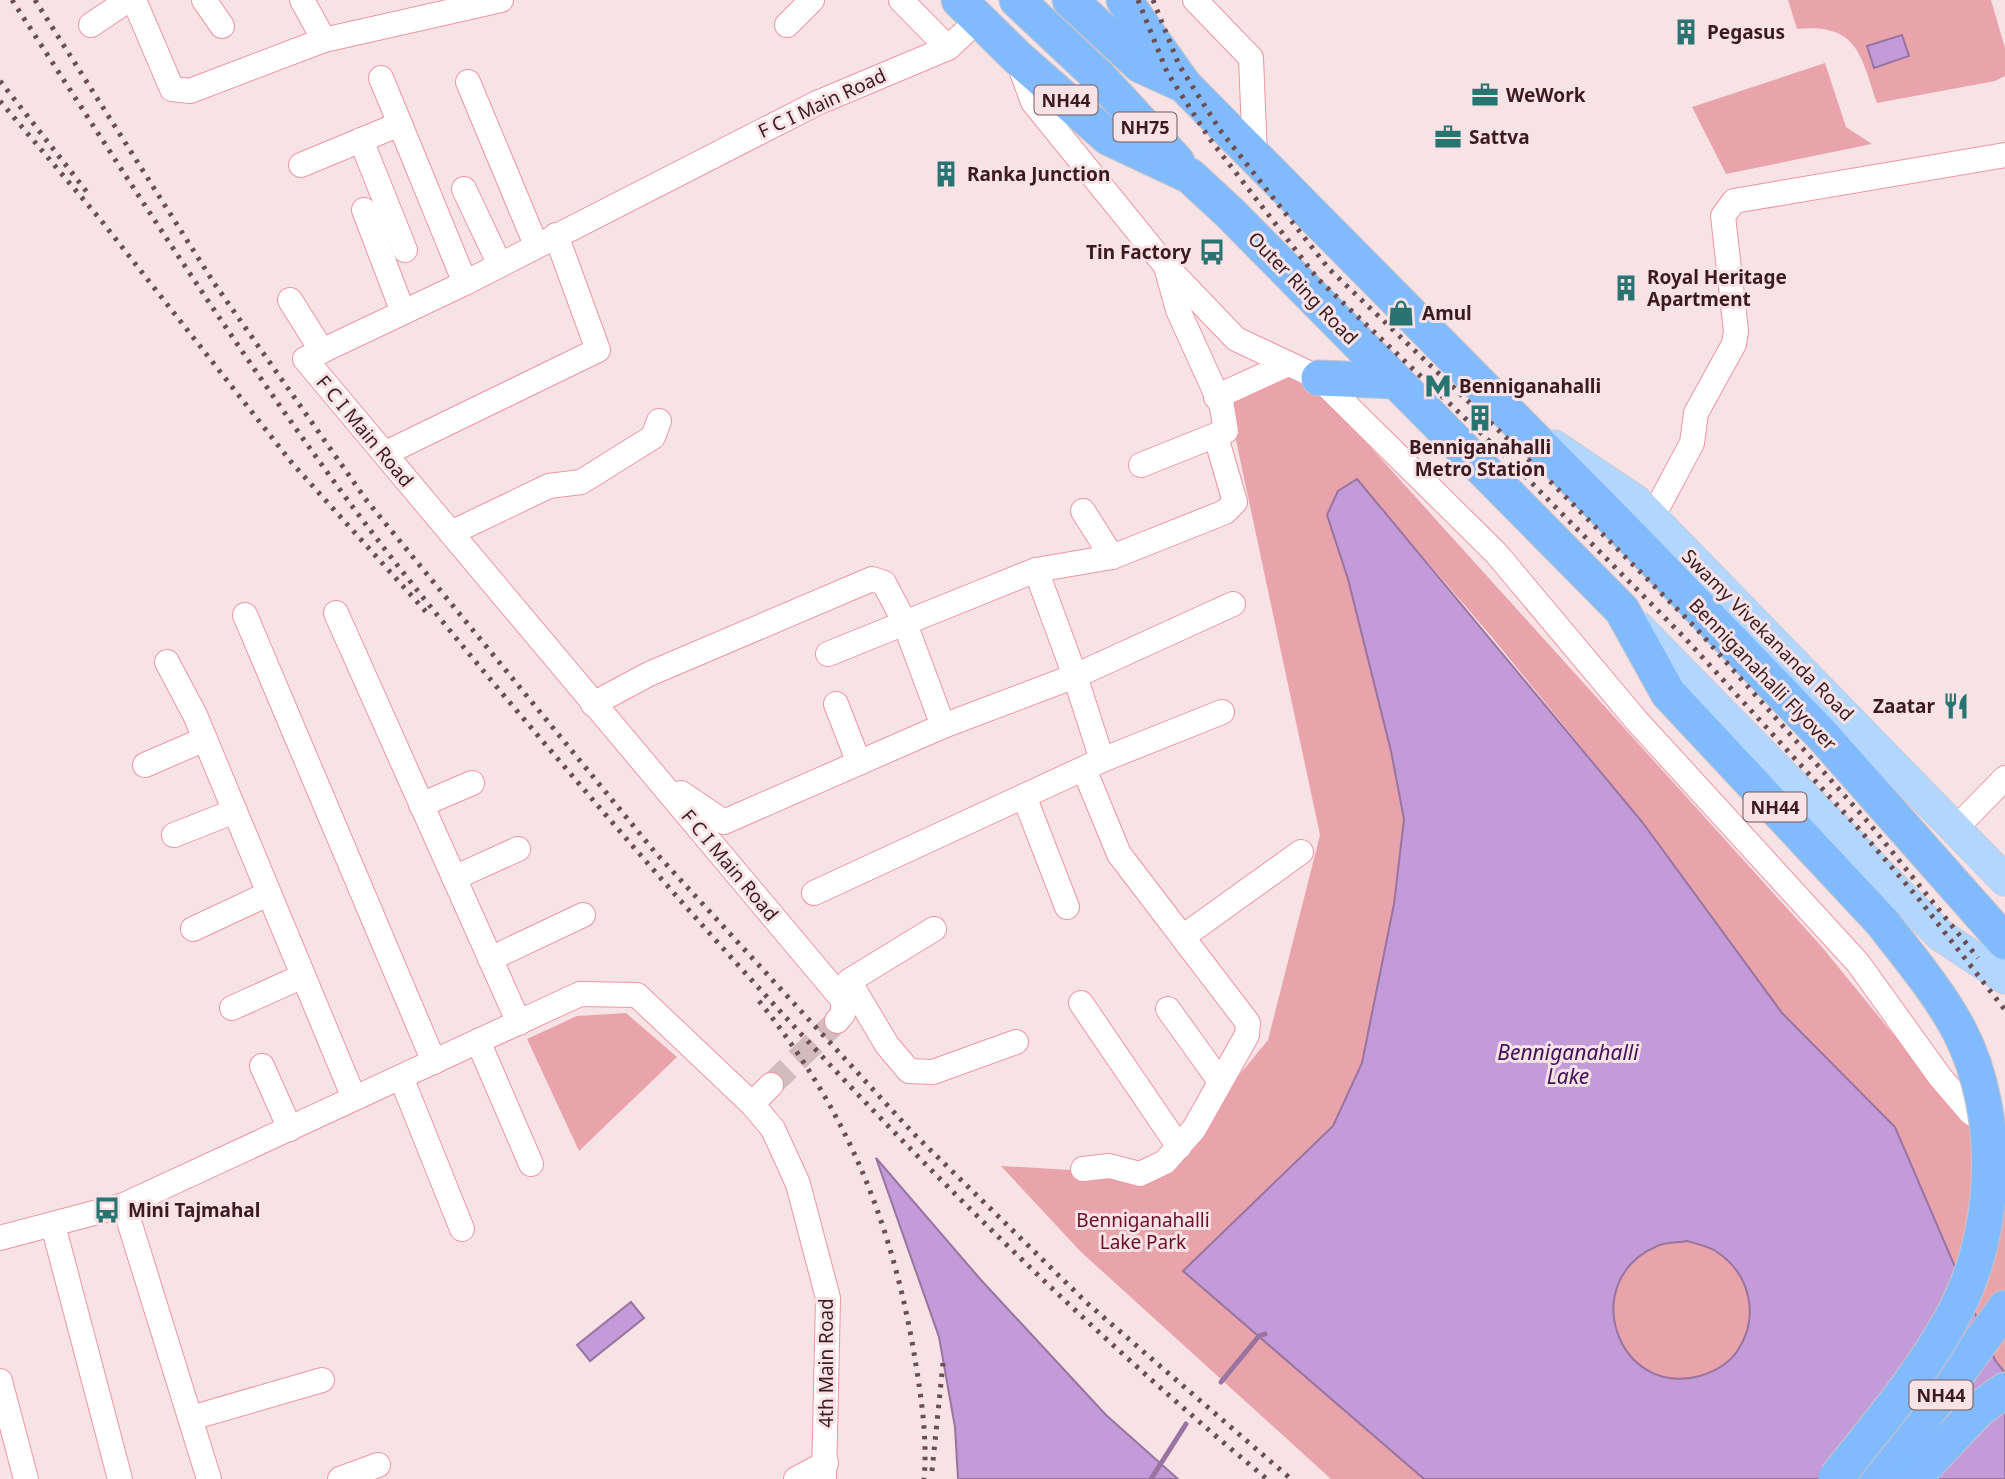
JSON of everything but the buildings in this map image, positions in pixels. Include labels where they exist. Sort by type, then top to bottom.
[{"type":"highway","name":"NH75","points":[[1017,0],[1100,78],[1190,176]]},
{"type":"highway","points":[[1070,0],[1140,65],[1184,85]]},
{"type":"highway","points":[[1124,0],[1184,85],[1255,157]]},
{"type":"highway","name":"Outer Ring Road","points":[[969,10],[1017,57],[1109,138],[1190,176],[1622,610]]},
{"type":"highway","name":"Benniganahalli Flyover","points":[[1255,157],[1509,416],[1645,530],[2005,942]]},
{"type":"highway","points":[[1303,371],[1394,381]]},
{"type":"highway","name":"NH44","points":[[1622,610],[1668,693],[1882,922],[1929,981],[1960,1032],[1977,1076],[1986,1123],[1989,1172],[1983,1223],[1972,1272],[1950,1322],[1914,1377],[1835,1479]]},
{"type":"highway","name":"NH44","points":[[1873,1479],[1950,1384],[2005,1308]]},
{"type":"highway","points":[[1913,1479],[1969,1418],[2005,1390]]},
{"type":"main road","name":"Swamy Vivekananda Road","points":[[1645,530],[1956,828],[2005,880]]},
{"type":"main road","points":[[1622,610],[1940,935],[2005,978]]},
{"type":"street","points":[[92,25],[128,0]]},
{"type":"street","points":[[134,0],[172,89],[190,91],[324,40],[501,0]]},
{"type":"street","points":[[204,0],[222,26]]},
{"type":"street","points":[[302,0],[324,40]]},
{"type":"street","points":[[787,24],[812,0]]},
{"type":"street","points":[[901,0],[948,48]]},
{"type":"street","points":[[1195,0],[1251,58],[1255,157]]},
{"type":"street","name":"F C I Main Road","points":[[872,1020],[840,1018],[843,1000],[657,777],[593,705],[386,453],[304,359],[465,283],[817,103],[948,48],[969,10]]},
{"type":"street","points":[[1017,57],[1032,102],[1166,266],[1236,339],[1303,371],[1496,553],[1628,710],[1858,963],[1940,1077],[1970,1112],[2005,1137]]},
{"type":"street","points":[[381,78],[465,283]]},
{"type":"street","points":[[386,453],[598,350],[468,82]]},
{"type":"street","points":[[301,165],[400,124]]},
{"type":"street","points":[[361,140],[405,250]]},
{"type":"street","points":[[1645,530],[1692,443],[1696,413],[1734,344],[1736,331],[1723,216],[1734,201],[2005,155]]},
{"type":"street","points":[[464,189],[500,264]]},
{"type":"street","points":[[364,210],[404,312]]},
{"type":"street","points":[[1141,465],[1226,431],[1225,415],[1178,310],[1166,266]]},
{"type":"street","points":[[290,300],[322,351]]},
{"type":"street","points":[[1216,397],[1303,371]]},
{"type":"street","points":[[451,533],[549,486],[581,482],[653,437],[659,421]]},
{"type":"street","points":[[828,654],[904,621],[1036,570],[1112,557],[1225,512],[1235,502],[1216,437]]},
{"type":"street","points":[[1083,511],[1112,557]]},
{"type":"street","points":[[1036,570],[1075,676],[1093,764],[1119,854],[1248,1023],[1247,1035],[1219,1080],[1194,1129],[1165,1162],[1140,1174],[1110,1166],[1083,1169]]},
{"type":"street","points":[[593,705],[649,674],[872,579],[884,583],[904,621],[943,726]]},
{"type":"street","points":[[657,777],[724,821],[943,726],[1075,676],[1233,604]]},
{"type":"street","points":[[336,613],[519,1023]]},
{"type":"street","points":[[245,615],[433,1062]]},
{"type":"street","points":[[167,662],[205,739],[354,1098]]},
{"type":"street","points":[[836,704],[859,763]]},
{"type":"street","points":[[814,893],[1093,764],[1222,712]]},
{"type":"street","points":[[145,765],[205,739]]},
{"type":"street","points":[[1956,828],[2005,778]]},
{"type":"street","points":[[421,805],[472,783]]},
{"type":"street","points":[[1024,796],[1067,907]]},
{"type":"street","points":[[174,835],[235,811]]},
{"type":"street","points":[[454,878],[518,849]]},
{"type":"street","points":[[1184,936],[1301,852]]},
{"type":"street","points":[[193,929],[268,894]]},
{"type":"street","points":[[490,959],[583,915]]},
{"type":"street","points":[[934,929],[849,981],[872,1020],[909,1071],[933,1072],[1016,1041]]},
{"type":"street","points":[[232,1008],[303,976]]},
{"type":"street","name":"4th Main Road","points":[[0,1238],[124,1205],[580,994],[637,995],[752,1104],[773,1129],[798,1184],[828,1298],[825,1471]]},
{"type":"street","points":[[1081,1003],[1179,1147]]},
{"type":"street","points":[[1168,1009],[1219,1080]]},
{"type":"street","points":[[478,1041],[531,1164]]},
{"type":"street","points":[[262,1066],[290,1129]]},
{"type":"street","points":[[401,1077],[462,1229]]},
{"type":"street","points":[[752,1104],[771,1086]]},
{"type":"street","points":[[124,1205],[209,1479]]},
{"type":"street","points":[[54,1225],[120,1479]]},
{"type":"street","points":[[191,1419],[322,1380]]},
{"type":"street","points":[[0,1381],[26,1479]]},
{"type":"street","points":[[340,1479],[379,1465]]},
{"type":"street","points":[[796,1479],[825,1471]]},
{"type":"green space","points":[[1788,0],[1991,0],[2005,48],[2005,76],[1995,81],[1877,103],[1861,57],[1854,46],[1833,31],[1797,29]]},
{"type":"green space","points":[[1825,63],[1846,127],[1872,144],[1726,174],[1692,107]]},
{"type":"green space","name":"Benniganahalli Lake Park","points":[[1284,374],[1318,389],[1822,947],[1963,1120],[2005,1149],[2005,1373],[1995,1360],[1895,1127],[1782,1013],[1643,823],[1491,636],[1357,480],[1327,515],[1348,579],[1391,751],[1404,819],[1394,904],[1362,1063],[1333,1126],[1183,1271],[1424,1479],[1331,1479],[1081,1252],[1001,1166],[1157,1175],[1268,1040],[1320,835],[1227,398]]},
{"type":"green space","points":[[626,1013],[677,1057],[579,1151],[527,1039],[577,1016]]},
{"type":"green space","points":[[1682,1242],[1708,1248],[1731,1262],[1745,1285],[1751,1311],[1745,1337],[1731,1360],[1708,1374],[1682,1380],[1656,1374],[1633,1360],[1619,1337],[1613,1311],[1619,1285],[1633,1262],[1656,1248]]},
{"type":"water","points":[[1902,35],[1909,56],[1874,68],[1867,46]]},
{"type":"water","name":"Benniganahalli Lake","points":[[1357,479],[1643,823],[1782,1013],[1895,1127],[1995,1360],[2005,1373],[2005,1479],[1424,1479],[1183,1271],[1333,1126],[1362,1063],[1394,904],[1404,819],[1391,751],[1348,579],[1327,515],[1338,491]],"holes":[[[1687,1241],[1714,1250],[1737,1272],[1748,1296],[1749,1323],[1738,1350],[1722,1366],[1700,1376],[1671,1378],[1647,1370],[1629,1354],[1618,1333],[1614,1309],[1618,1285],[1631,1263],[1659,1245]]]},
{"type":"water","points":[[876,1158],[981,1280],[1106,1415],[1178,1479],[958,1479],[955,1427],[939,1337]]},
{"type":"water","points":[[631,1302],[644,1318],[590,1361],[577,1345]]},
{"type":"waterway","points":[[1221,1382],[1259,1336],[1265,1334]]},
{"type":"waterway","points":[[1151,1479],[1186,1424]]},
{"type":"tunnel","points":[[771,1085],[837,1021]]},
{"type":"railway","points":[[12,0],[206,297],[327,472],[428,603],[605,814],[760,990],[922,1160],[1090,1324],[1177,1403],[1267,1479]]},
{"type":"railway","points":[[35,0],[214,283],[367,501],[654,851],[913,1133],[1087,1303],[1291,1479]]},
{"type":"railway","points":[[1138,0],[1167,72],[1209,138],[1318,279],[1505,456],[1684,637],[1859,829],[1918,898],[2005,1010]]},
{"type":"railway","points":[[1153,0],[1179,65],[1220,130],[1329,269],[1514,445],[1695,627],[1868,822],[1978,958]]},
{"type":"railway","points":[[0,81],[87,192]]},
{"type":"railway","points":[[0,101],[100,219],[292,463],[428,614]]},
{"type":"railway","points":[[759,1001],[816,1081],[839,1122],[876,1207],[891,1252],[913,1347],[924,1429],[924,1479]]},
{"type":"railway","points":[[932,1471],[943,1363]]},
{"type":"place","name":"Pegasus","points":[[1686,32]]},
{"type":"place","name":"WeWork","points":[[1485,95]]},
{"type":"place","name":"Sattva","points":[[1448,137]]},
{"type":"place","name":"Ranka Junction","points":[[946,174]]},
{"type":"place","name":"Tin Factory","points":[[1212,252]]},
{"type":"place","name":"Royal Heritage Apartment","points":[[1626,288]]},
{"type":"place","name":"Amul","points":[[1401,313]]},
{"type":"place","name":"Benniganahalli","points":[[1438,386]]},
{"type":"place","name":"Benniganahalli Metro Station","points":[[1480,418]]},
{"type":"place","name":"Zaatar","points":[[1956,706]]},
{"type":"place","name":"Mini Tajmahal","points":[[107,1210]]}]
